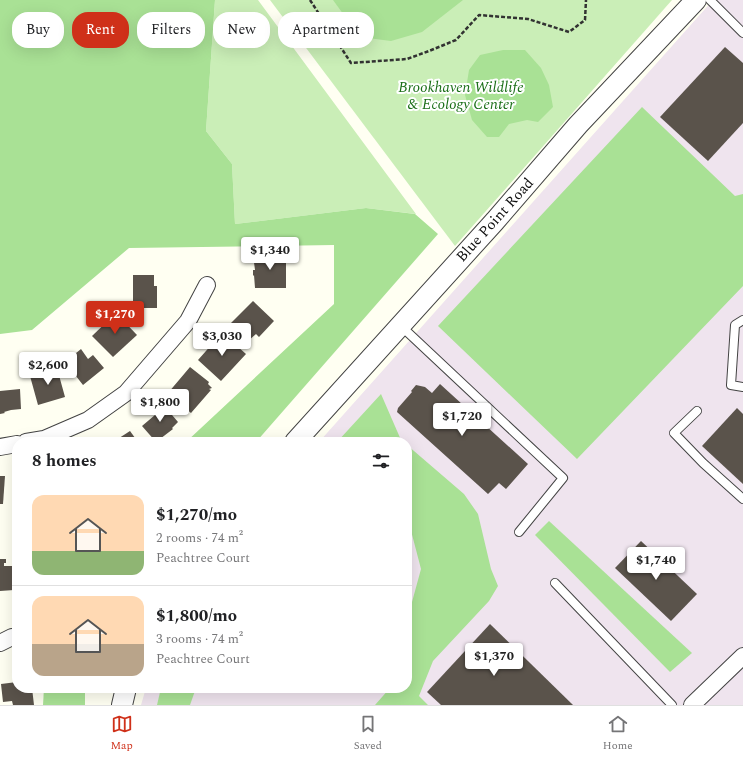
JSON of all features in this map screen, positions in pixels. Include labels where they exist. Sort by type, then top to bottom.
[{"type":"street","name":"Blue Point Road","points":[[299,437],[495,221],[578,126],[696,0]]},
{"type":"street","points":[[49,437],[88,420],[126,393],[188,321],[207,285]]},
{"type":"street","points":[[0,447],[12,445]]},
{"type":"street","points":[[692,705],[740,666]]},
{"type":"street","points":[[122,705],[125,693]]},
{"type":"lane","points":[[710,0],[743,33]]},
{"type":"lane","points":[[743,320],[735,325],[731,385],[743,387]]},
{"type":"lane","points":[[400,325],[563,478],[519,532]]},
{"type":"lane","points":[[697,411],[674,433],[703,463],[743,499]]},
{"type":"lane","points":[[555,583],[672,705]]},
{"type":"path","points":[[310,0],[351,62],[407,59],[456,40],[479,15],[528,19],[569,32],[585,20],[586,0]]},
{"type":"shaded area","points":[[713,0],[743,0],[743,705],[141,705],[145,693],[412,693],[412,437],[323,437]]},
{"type":"green space","points":[[0,0],[215,0],[206,131],[232,164],[235,224],[366,208],[415,214],[438,234],[260,437],[191,437],[334,304],[334,245],[129,248],[32,330],[0,334]]},
{"type":"green space","points":[[215,0],[258,0],[267,12],[214,12]]},
{"type":"green space","name":"Brookhaven Wildlife & Ecology Center","points":[[270,0],[672,0],[455,246],[306,48],[374,48],[374,12],[279,12]]},
{"type":"green space","points":[[333,0],[463,0],[422,32],[391,41],[374,39],[374,12],[342,12]]},
{"type":"green space","points":[[270,16],[278,27],[278,48],[293,48],[416,214],[366,208],[235,224],[232,164],[206,131],[213,29],[213,48],[270,48]]},
{"type":"green space","points":[[503,50],[525,50],[541,68],[549,85],[553,107],[538,122],[527,120],[509,124],[499,137],[487,137],[472,120],[465,95],[469,70],[480,55]]},
{"type":"green space","points":[[642,107],[735,196],[743,194],[743,286],[577,459],[438,326]]},
{"type":"green space","points":[[381,394],[400,437],[342,437]]},
{"type":"green space","points":[[412,449],[464,494],[478,514],[491,569],[498,586],[489,601],[433,661],[419,696],[428,705],[375,705],[386,693],[412,693],[412,602],[421,569],[412,534]]},
{"type":"green space","points":[[549,521],[692,653],[670,672],[535,535]]},
{"type":"green space","points":[[44,693],[85,693],[85,705],[43,705]]},
{"type":"green space","points":[[160,693],[194,693],[190,705],[157,705]]},
{"type":"building","points":[[725,47],[743,63],[743,123],[708,161],[660,117]]},
{"type":"building","points":[[286,254],[286,288],[255,288],[254,275],[253,276],[253,270],[255,270],[253,255]]},
{"type":"building","points":[[133,275],[154,275],[154,286],[157,286],[157,308],[133,308]]},
{"type":"building","points":[[253,301],[274,321],[259,337],[256,334],[248,341],[243,336],[242,338],[229,325]]},
{"type":"building","points":[[116,313],[137,335],[113,357],[92,336]]},
{"type":"building","points":[[221,334],[227,340],[228,338],[246,354],[221,381],[198,360]]},
{"type":"building","points":[[81,349],[88,359],[93,355],[104,368],[83,385],[65,362]]},
{"type":"building","points":[[190,367],[209,382],[208,384],[212,388],[209,389],[211,390],[191,413],[168,393]]},
{"type":"building","points":[[51,368],[57,368],[65,397],[38,405],[30,376],[51,370]]},
{"type":"building","points":[[440,384],[528,464],[506,489],[499,483],[488,494],[397,412],[398,408],[416,385],[425,387],[432,393]]},
{"type":"building","points":[[20,389],[21,409],[11,410],[0,414],[0,391]]},
{"type":"building","points":[[161,402],[178,422],[172,428],[173,429],[163,437],[152,437],[142,426],[155,415],[151,410]]},
{"type":"building","points":[[737,408],[743,414],[743,484],[702,446]]},
{"type":"building","points":[[130,431],[134,437],[121,437]]},
{"type":"building","points":[[0,476],[5,476],[3,504],[0,504]]},
{"type":"building","points":[[641,541],[697,594],[671,621],[615,568]]},
{"type":"building","points":[[0,559],[6,559],[4,566],[12,566],[12,590],[0,591]]},
{"type":"building","points":[[490,624],[573,705],[441,705],[427,692]]},
{"type":"building","points":[[12,683],[12,693],[33,693],[34,705],[13,705],[12,701],[3,702],[1,684]]}]
